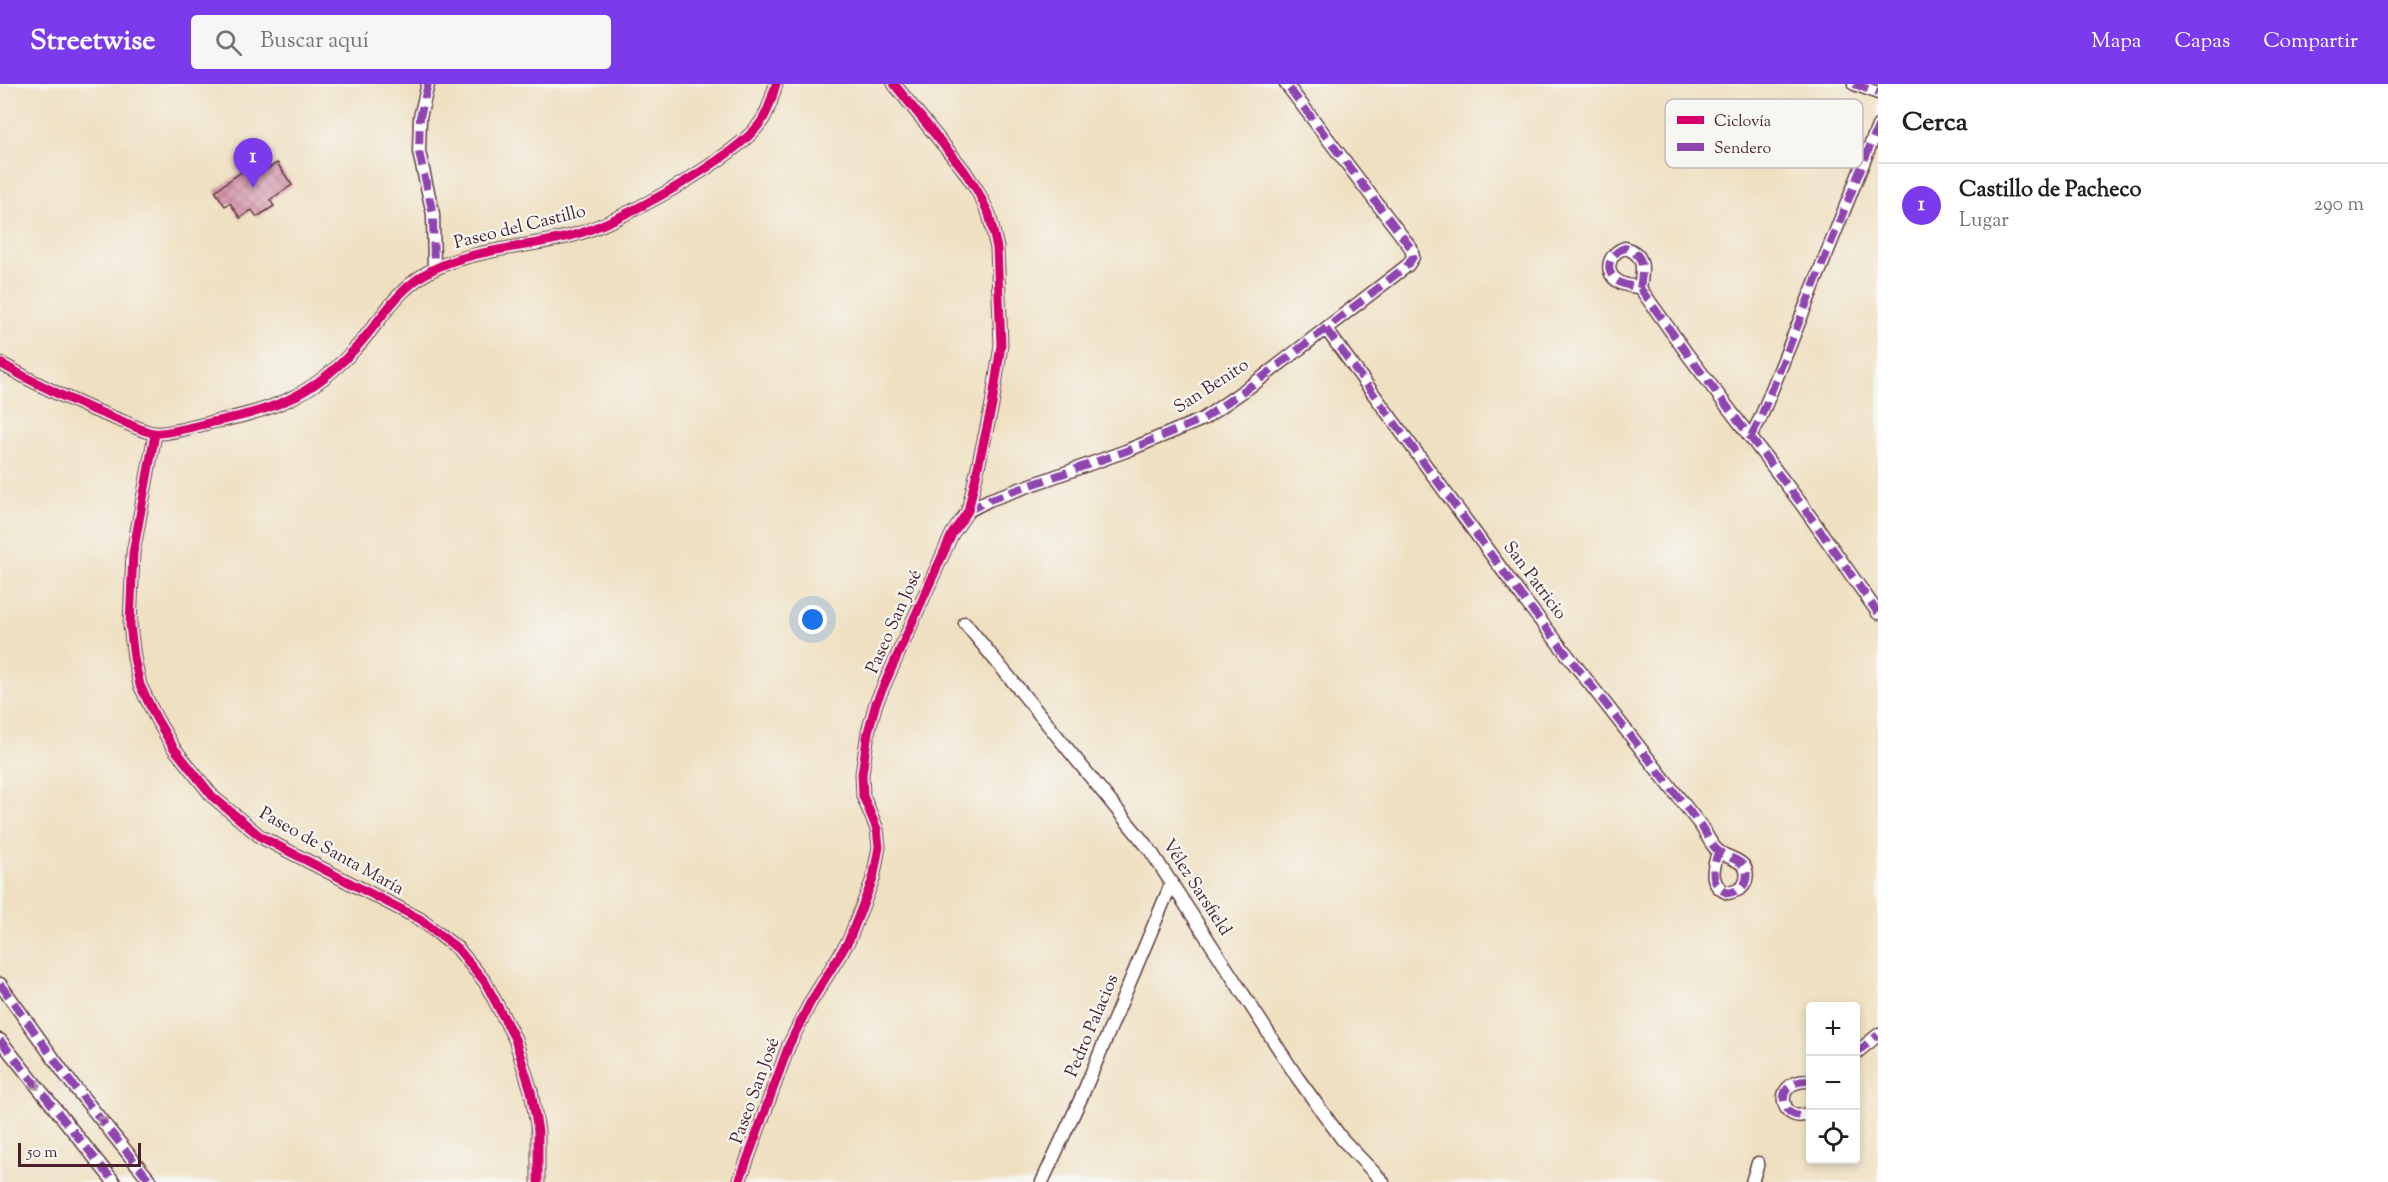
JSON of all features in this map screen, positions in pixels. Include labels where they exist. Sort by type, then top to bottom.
[{"type":"street","points":[[429,84],[420,117],[419,152],[433,213],[434,269]]},
{"type":"street","name":"Paseo del Castillo","points":[[155,434],[264,411],[306,390],[327,375],[353,351],[395,298],[413,281],[434,269],[466,257],[576,235],[648,202],[736,147],[761,123],[776,84]]},
{"type":"street","name":"Paseo San José","points":[[739,1182],[789,1045],[810,1003],[849,940],[873,879],[879,848],[877,829],[863,796],[861,774],[868,732],[876,703],[952,534],[968,511],[992,405],[1001,345],[997,248],[989,214],[977,189],[963,169],[894,84]]},
{"type":"street","name":"San Benito","points":[[968,511],[989,500],[1126,451],[1190,425],[1225,404],[1326,329],[1388,282],[1413,257],[1412,248],[1286,84]]},
{"type":"street","points":[[1854,84],[1878,93]]},
{"type":"street","points":[[1863,163],[1878,126]]},
{"type":"street","points":[[1751,436],[1760,419],[1861,168]]},
{"type":"street","points":[[1640,288],[1751,436],[1878,613]]},
{"type":"street","name":"San Patricio","points":[[1326,329],[1522,597],[1701,826],[1718,852]]},
{"type":"street","points":[[0,363],[73,401],[155,434]]},
{"type":"street","name":"Paseo de Santa María","points":[[155,434],[133,553],[130,626],[140,685],[156,718],[173,747],[213,797],[261,837],[420,919],[458,949],[478,973],[515,1040],[531,1091],[538,1131],[538,1182]]},
{"type":"street","name":"Vélez Sarsfield","points":[[965,623],[1150,850],[1296,1077],[1342,1139],[1383,1182]]},
{"type":"street","name":"Pedro Palacios","points":[[1042,1182],[1081,1098],[1172,882]]},
{"type":"street","points":[[0,984],[69,1080],[151,1182]]},
{"type":"street","points":[[1860,1050],[1878,1035]]},
{"type":"street","points":[[0,1040],[114,1182]]},
{"type":"street","points":[[1806,1082],[1794,1083],[1787,1089],[1784,1102],[1787,1110],[1795,1115],[1806,1114]]},
{"type":"street","points":[[1752,1182],[1758,1163]]},
{"type":"building","points":[[277,163],[292,185],[270,200],[274,206],[257,217],[252,210],[240,218],[230,203],[225,206],[215,191],[251,165],[258,175]]},
{"type":"marked path","points":[[428,84],[420,117],[419,152],[433,214],[434,269]]},
{"type":"marked path","points":[[968,511],[989,500],[1126,451],[1203,419],[1259,380],[1408,265],[1413,257],[1411,248],[1286,84]]},
{"type":"marked path","points":[[1854,84],[1878,93]]},
{"type":"marked path","points":[[1863,163],[1878,126]]},
{"type":"marked path","points":[[1751,436],[1760,419],[1861,168]]},
{"type":"marked path","points":[[1640,288],[1642,264],[1637,254],[1625,248],[1611,259],[1609,269],[1611,274],[1621,283],[1640,288],[1802,505],[1878,613]]},
{"type":"marked path","points":[[1326,329],[1522,597],[1701,826],[1714,847],[1745,867],[1746,880],[1739,889],[1728,893],[1717,885],[1714,870],[1718,852]]},
{"type":"marked path","points":[[0,984],[69,1080],[151,1182]]},
{"type":"marked path","points":[[1860,1050],[1878,1035]]},
{"type":"marked path","points":[[0,1040],[114,1182]]},
{"type":"marked path","points":[[1806,1081],[1797,1082],[1788,1087],[1784,1094],[1787,1109],[1793,1114],[1806,1113]]},
{"type":"cycle path","points":[[0,363],[77,402],[139,429],[154,433],[166,433],[272,407],[322,380],[353,351],[398,297],[419,278],[432,270],[466,257],[574,235],[594,228],[646,204],[702,171],[727,154],[761,122],[776,84]]},
{"type":"cycle path","points":[[739,1182],[789,1045],[810,1003],[849,940],[873,879],[879,847],[877,829],[863,796],[862,774],[868,732],[876,703],[952,534],[968,511],[992,405],[1001,345],[997,248],[989,214],[963,169],[894,84]]},
{"type":"cycle path","points":[[155,434],[133,553],[130,625],[140,685],[156,718],[173,747],[213,797],[261,837],[420,919],[458,949],[485,982],[515,1039],[531,1091],[538,1131],[538,1182]]},
{"type":"place","name":"Castillo de Pacheco","points":[[253,188]]}]
